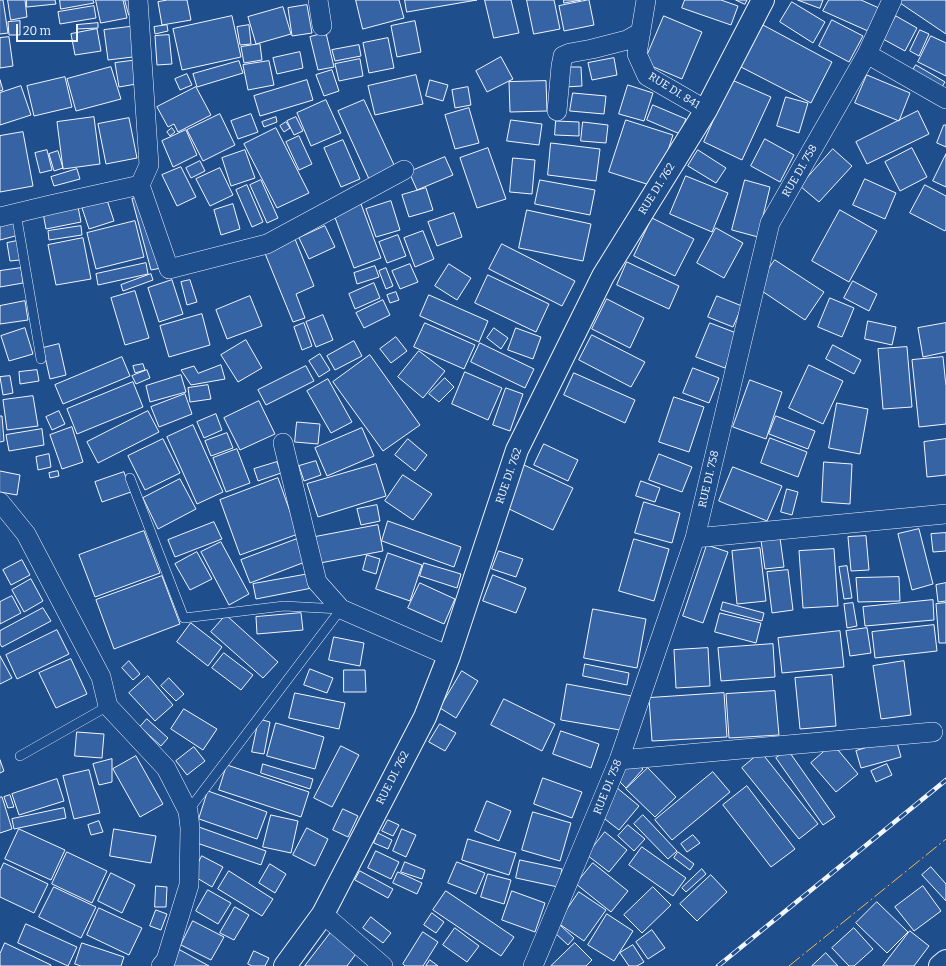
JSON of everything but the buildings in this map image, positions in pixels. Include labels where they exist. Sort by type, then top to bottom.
[{"type":"street","points":[[138,0],[150,165],[140,185],[169,269],[267,244],[404,170]]},
{"type":"street","points":[[318,0],[322,26]]},
{"type":"street","name":"RUE DI. 841","points":[[646,0],[637,54],[647,76],[706,110]]},
{"type":"street","name":"RUE DI. 762","points":[[285,966],[323,914],[425,717],[449,656],[517,450],[604,276],[706,110],[763,0]]},
{"type":"street","name":"RUE DI. 758","points":[[533,966],[619,760],[695,538],[770,223],[867,54],[892,0]]},
{"type":"street","points":[[557,111],[561,66],[564,56],[570,53],[627,40],[640,32]]},
{"type":"street","points":[[867,54],[946,99]]},
{"type":"street","points":[[8,215],[140,185]]},
{"type":"street","points":[[283,443],[317,582],[341,609],[449,656]]},
{"type":"street","points":[[0,502],[26,534],[102,677],[108,706],[166,768],[188,811],[190,828],[189,885],[166,960],[162,966]]},
{"type":"street","points":[[695,538],[946,514]]},
{"type":"street","points":[[619,760],[933,732]]},
{"type":"street","points":[[323,914],[383,966]]},
{"type":"street","points":[[940,966],[946,961]]},
{"type":"lane","points":[[8,215],[41,359]]},
{"type":"lane","points":[[130,478],[184,618],[284,606],[341,609]]},
{"type":"lane","points":[[188,811],[341,609]]},
{"type":"lane","points":[[20,756],[108,706]]},
{"type":"railway","points":[[718,966],[946,780]]},
{"type":"power","points":[[789,966],[946,839]]}]
